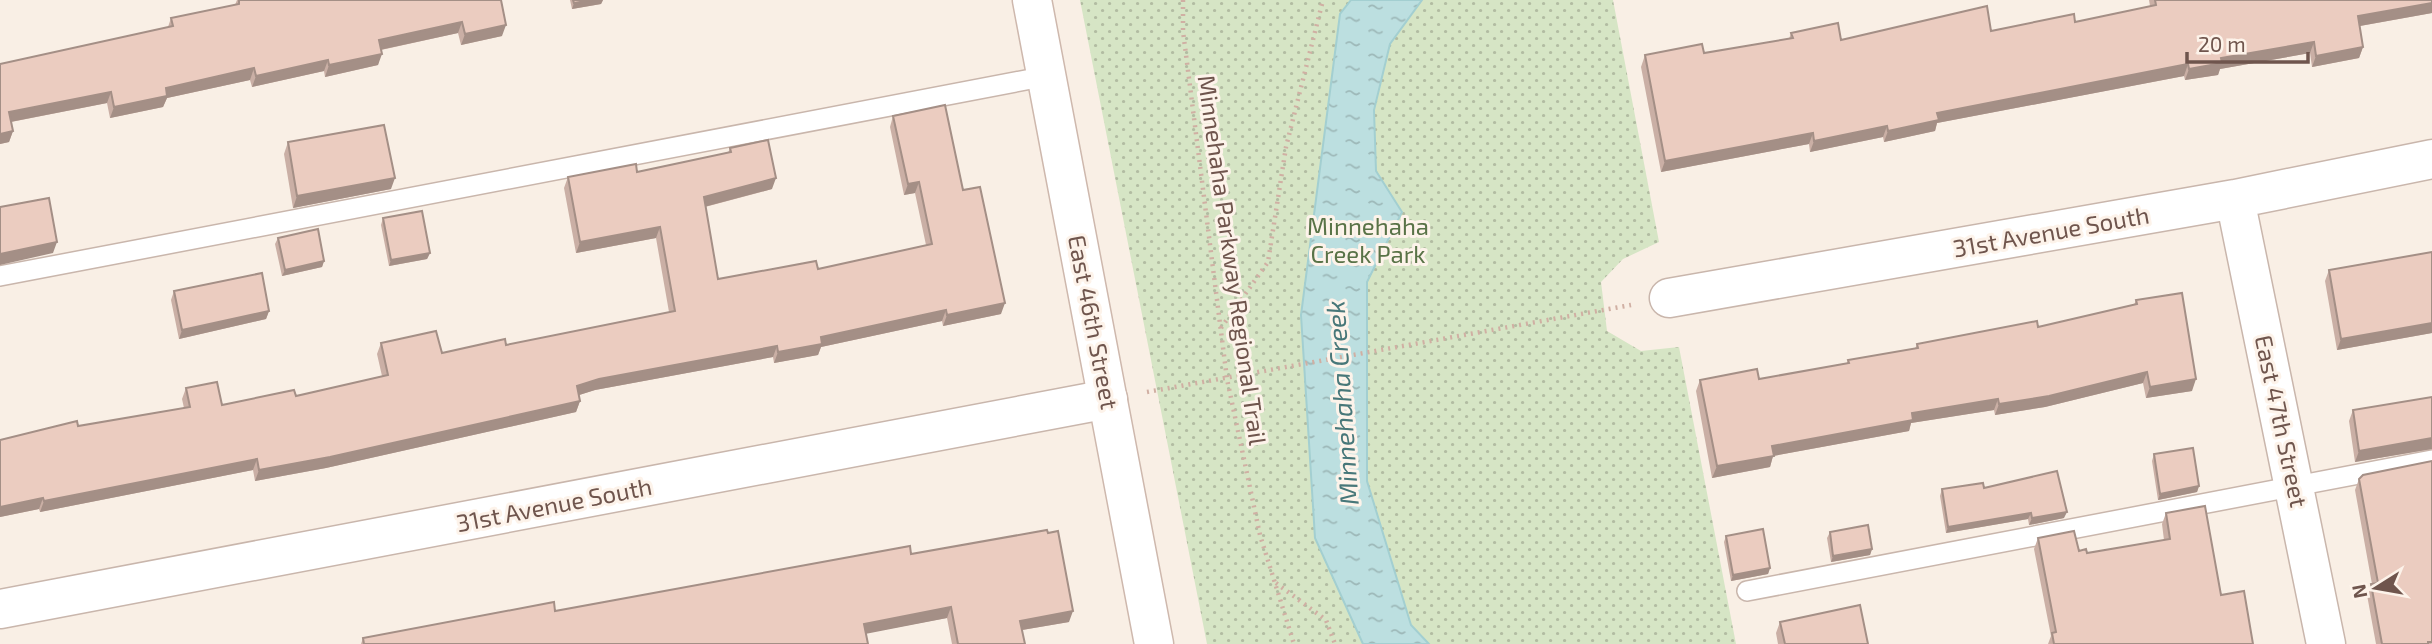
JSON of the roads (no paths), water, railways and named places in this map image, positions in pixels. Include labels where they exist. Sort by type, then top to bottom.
[{"type":"street","name":"East 46th Street","points":[[1032,0],[1154,644]]},
{"type":"street","name":"31st Avenue South","points":[[1670,298],[2235,199],[2432,159]]},
{"type":"street","name":"East 47th Street","points":[[2235,199],[2326,644]]},
{"type":"street","name":"31st Avenue South","points":[[0,609],[1108,398]]},
{"type":"lane","points":[[0,276],[1047,76]]},
{"type":"lane","points":[[1747,591],[2432,460]]},
{"type":"water","name":"Minnehaha Creek","points":[[1351,0],[1422,0],[1390,44],[1374,110],[1376,171],[1402,212],[1367,282],[1367,481],[1411,625],[1429,644],[1363,644],[1315,538],[1301,315],[1340,14]]},
{"type":"park label","name":"Minnehaha Creek Park","points":[[1368,239]]}]
